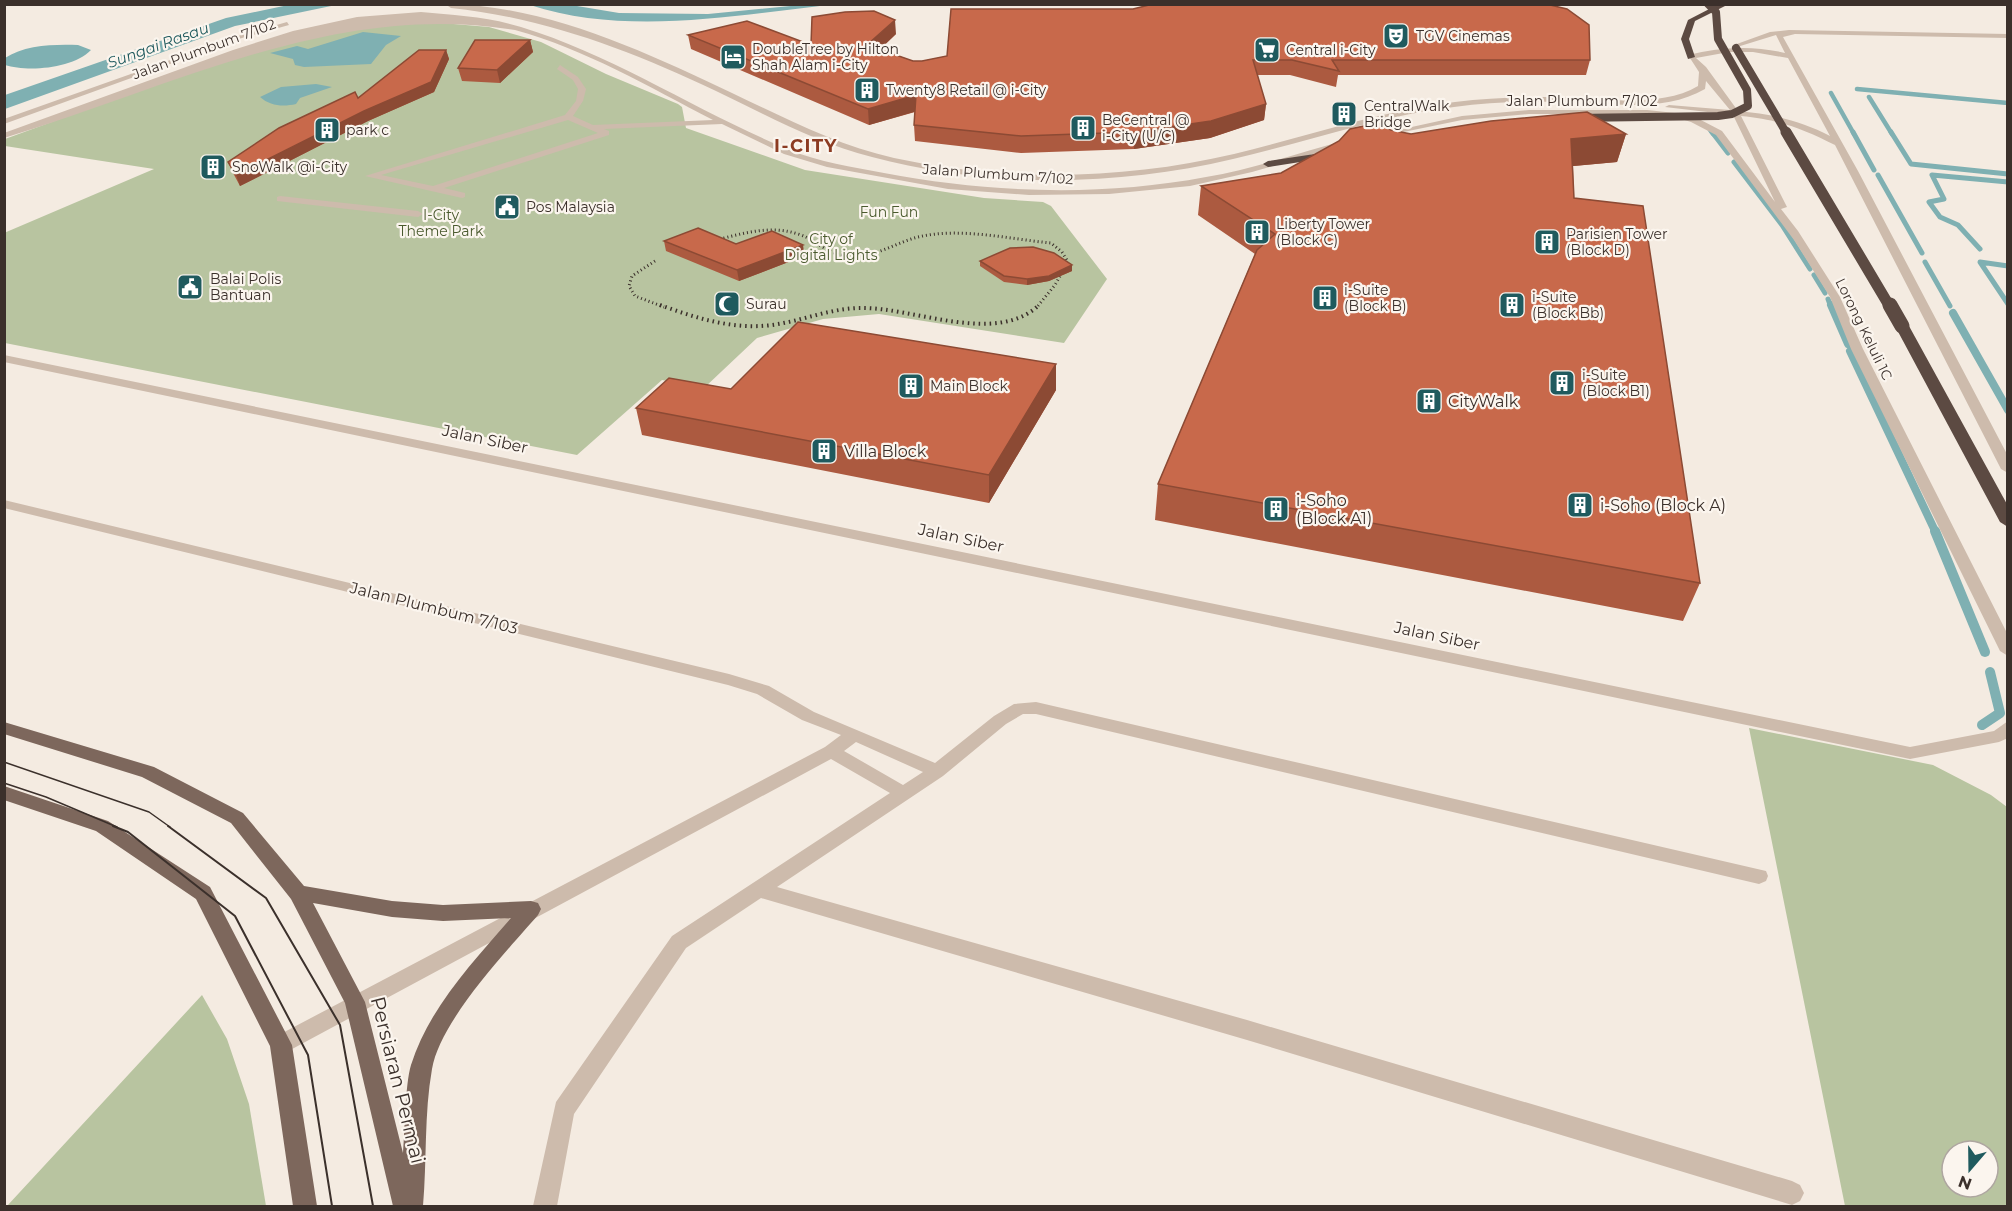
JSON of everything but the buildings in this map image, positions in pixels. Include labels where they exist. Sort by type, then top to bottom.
[{"type":"highway","points":[[1268,164],[1303,161],[1364,143],[1392,141],[1502,121],[1732,114],[1748,106],[1749,98],[1747,90],[1718,39],[1716,12],[1708,4]]},
{"type":"highway","points":[[1690,57],[1685,39],[1692,20],[1726,4]]},
{"type":"highway","points":[[1718,21],[1761,87],[1902,326],[2007,522]]},
{"type":"main road","name":"Persiaran Permai","points":[[4,728],[148,772],[237,818],[298,893],[356,1002],[405,1206]]},
{"type":"main road","points":[[4,793],[102,826],[204,893],[281,1045],[304,1206]]},
{"type":"main road","points":[[298,893],[402,910],[443,913],[531,909]]},
{"type":"main road","points":[[411,1206],[421,1067],[441,1021],[475,974],[531,909]]},
{"type":"street","name":"Jalan Plumbum 7/102","points":[[324,16],[364,10],[448,6],[483,8],[524,15],[654,61],[827,141],[892,159],[944,169],[1010,176],[1090,177],[1167,170],[1386,116],[1439,106],[1514,101],[1593,101],[1735,112],[1802,125],[1838,143]]},
{"type":"street","name":"Jalan Plumbum 7/102","points":[[4,136],[273,37],[343,21],[422,14],[457,15],[499,23],[541,37],[589,56],[789,153],[911,182],[1047,194],[1132,190],[1194,182],[1268,164]]},
{"type":"street","name":"Jalan Plumbum 7/102","points":[[4,122],[240,37],[292,22]]},
{"type":"street","points":[[541,37],[565,28]]},
{"type":"street","points":[[1795,32],[1779,36],[1838,143],[2007,469]]},
{"type":"street","points":[[1690,57],[1728,48],[1772,33],[2007,36]]},
{"type":"street","points":[[1728,48],[1759,50],[1791,57]]},
{"type":"street","name":"Lorong Keluli 1C","points":[[1690,57],[1703,69],[1735,112],[1797,238],[1835,297],[1857,349],[2007,651]]},
{"type":"street","points":[[462,195],[369,176],[568,117],[581,102],[583,90],[576,77],[560,67]]},
{"type":"street","points":[[1593,101],[1665,100],[1690,96],[1702,87],[1703,69]]},
{"type":"street","name":"Jalan Plumbum 7/102","points":[[1364,143],[1462,118],[1529,112],[1647,112],[1675,115],[1694,120],[1719,133],[1797,238]]},
{"type":"street","points":[[433,189],[606,133],[568,117]]},
{"type":"street","points":[[591,127],[724,121]]},
{"type":"street","points":[[280,199],[307,204],[418,214]]},
{"type":"street","name":"Jalan Siber","points":[[4,358],[1910,753],[1999,736],[2007,727]]},
{"type":"street","name":"Jalan Plumbum 7/103","points":[[4,504],[729,680],[763,690],[808,716],[855,734],[937,771]]},
{"type":"street","points":[[545,1206],[564,1110],[679,942],[937,771],[1000,720],[1020,708],[1036,708],[1759,876]]},
{"type":"street","points":[[281,1045],[356,1002],[831,751],[855,734]]},
{"type":"street","points":[[831,751],[903,792]]},
{"type":"street","points":[[757,889],[1247,1030],[1792,1193]]},
{"type":"green space","name":"I-City Theme Park","points":[[395,19],[489,27],[541,42],[606,74],[678,104],[682,107],[686,128],[805,170],[984,198],[1043,202],[1051,206],[1107,279],[1064,343],[879,314],[823,319],[757,338],[704,388],[662,380],[577,455],[5,343],[4,233],[154,169],[5,146],[5,139],[282,38]]},
{"type":"green space","points":[[1749,728],[1933,765],[1991,795],[2007,807],[2007,1206],[1845,1206]]},
{"type":"green space","points":[[202,995],[227,1039],[249,1104],[266,1206],[7,1206]]},
{"type":"water","name":"Sungai Rasau","points":[[293,4],[336,5],[235,26],[5,109],[5,95],[226,18]]},
{"type":"water","points":[[530,5],[571,5],[619,13],[708,14],[801,5],[828,5],[717,18],[641,22],[603,20]]},
{"type":"water","points":[[363,32],[401,36],[386,45],[371,64],[304,67],[295,65],[293,59],[270,53],[297,46],[308,49]]},
{"type":"water","points":[[50,45],[78,45],[91,50],[62,65],[25,68],[5,65],[5,58],[21,50]]},
{"type":"water","points":[[316,84],[332,87],[300,98],[296,104],[291,105],[272,104],[260,97],[281,87]]},
{"type":"waterway","points":[[1857,89],[2008,103]]},
{"type":"waterway","points":[[1831,93],[1854,134]]},
{"type":"waterway","points":[[1869,97],[1892,134]]},
{"type":"waterway","points":[[1710,130],[1713,134]]},
{"type":"waterway","points":[[1712,132],[1728,153]]},
{"type":"waterway","points":[[1853,132],[1874,170]]},
{"type":"waterway","points":[[1891,132],[1911,164],[2008,174]]},
{"type":"waterway","points":[[1734,162],[1782,225],[1810,269]]},
{"type":"waterway","points":[[1878,175],[1922,253]]},
{"type":"waterway","points":[[1980,249],[1958,225],[1940,217],[1929,202],[1944,199],[1932,175],[2008,182]]},
{"type":"waterway","points":[[1925,262],[1950,306]]},
{"type":"waterway","points":[[2008,266],[1980,262],[2008,304]]},
{"type":"waterway","points":[[1814,275],[1825,293]]},
{"type":"waterway","points":[[1828,299],[1831,307]]},
{"type":"waterway","points":[[1831,305],[1848,344]]},
{"type":"waterway","points":[[1953,313],[2008,410]]},
{"type":"waterway","points":[[1850,351],[1936,533]]},
{"type":"waterway","points":[[1935,531],[1985,652]]},
{"type":"waterway","points":[[1982,725],[2000,713],[1990,672]]},
{"type":"tram line","points":[[4,762],[149,812],[170,827]]},
{"type":"tram line","points":[[4,783],[46,797],[117,827]]},
{"type":"tram line","points":[[113,826],[128,832],[235,916],[308,1055],[332,1206]]},
{"type":"tram line","points":[[168,826],[266,898],[340,1025],[373,1206]]},
{"type":"railway","points":[[708,242],[764,230],[787,231],[806,237],[831,252],[846,256],[865,255],[911,239],[934,234],[967,233],[1051,243],[1062,252],[1068,262],[1055,285],[1038,306]]},
{"type":"railway","points":[[655,261],[632,276],[629,286],[635,296],[664,307]]},
{"type":"railway","points":[[660,305],[715,322],[743,326],[772,325],[839,310],[861,308],[882,309],[953,322],[1000,323],[1021,317],[1038,306]]},
{"type":"place","name":"TGV Cinemas","points":[[1396,36]]},
{"type":"place","name":"Central i-City","points":[[1267,50]]},
{"type":"place","name":"DoubleTree by Hilton Shah Alam i-City","points":[[733,57]]},
{"type":"place","name":"Twenty8 Retail @ i-City","points":[[867,90]]},
{"type":"place","name":"CentralWalk Bridge","points":[[1344,114]]},
{"type":"place","name":"BeCentral @ i-City (U/C)","points":[[1083,128]]},
{"type":"place","name":"park c","points":[[327,130]]},
{"type":"place","name":"SnoWalk @i-City","points":[[213,167]]},
{"type":"place","name":"Pos Malaysia","points":[[507,207]]},
{"type":"place","name":"Liberty Tower (Block C)","points":[[1257,232]]},
{"type":"place","name":"Parisien Tower (Block D)","points":[[1547,242]]},
{"type":"place","name":"Balai Polis Bantuan","points":[[190,287]]},
{"type":"place","name":"i-Suite (Block B)","points":[[1325,298]]},
{"type":"place","name":"Surau","points":[[727,304]]},
{"type":"place","name":"i-Suite (Block Bb)","points":[[1512,305]]},
{"type":"place","name":"i-Suite (Block B1)","points":[[1562,383]]},
{"type":"place","name":"Main Block","points":[[911,386]]},
{"type":"place","name":"CityWalk","points":[[1429,401]]},
{"type":"place","name":"Villa Block","points":[[824,451]]},
{"type":"place","name":"i-Soho (Block A)","points":[[1580,505]]},
{"type":"place","name":"i-Soho (Block A1)","points":[[1276,509]]},
{"type":"district","name":"I-CITY","points":[[806,146]]},
{"type":"park label","name":"Fun Fun","points":[[889,212]]},
{"type":"park label","name":"City of Digital Lights","points":[[831,248]]}]
